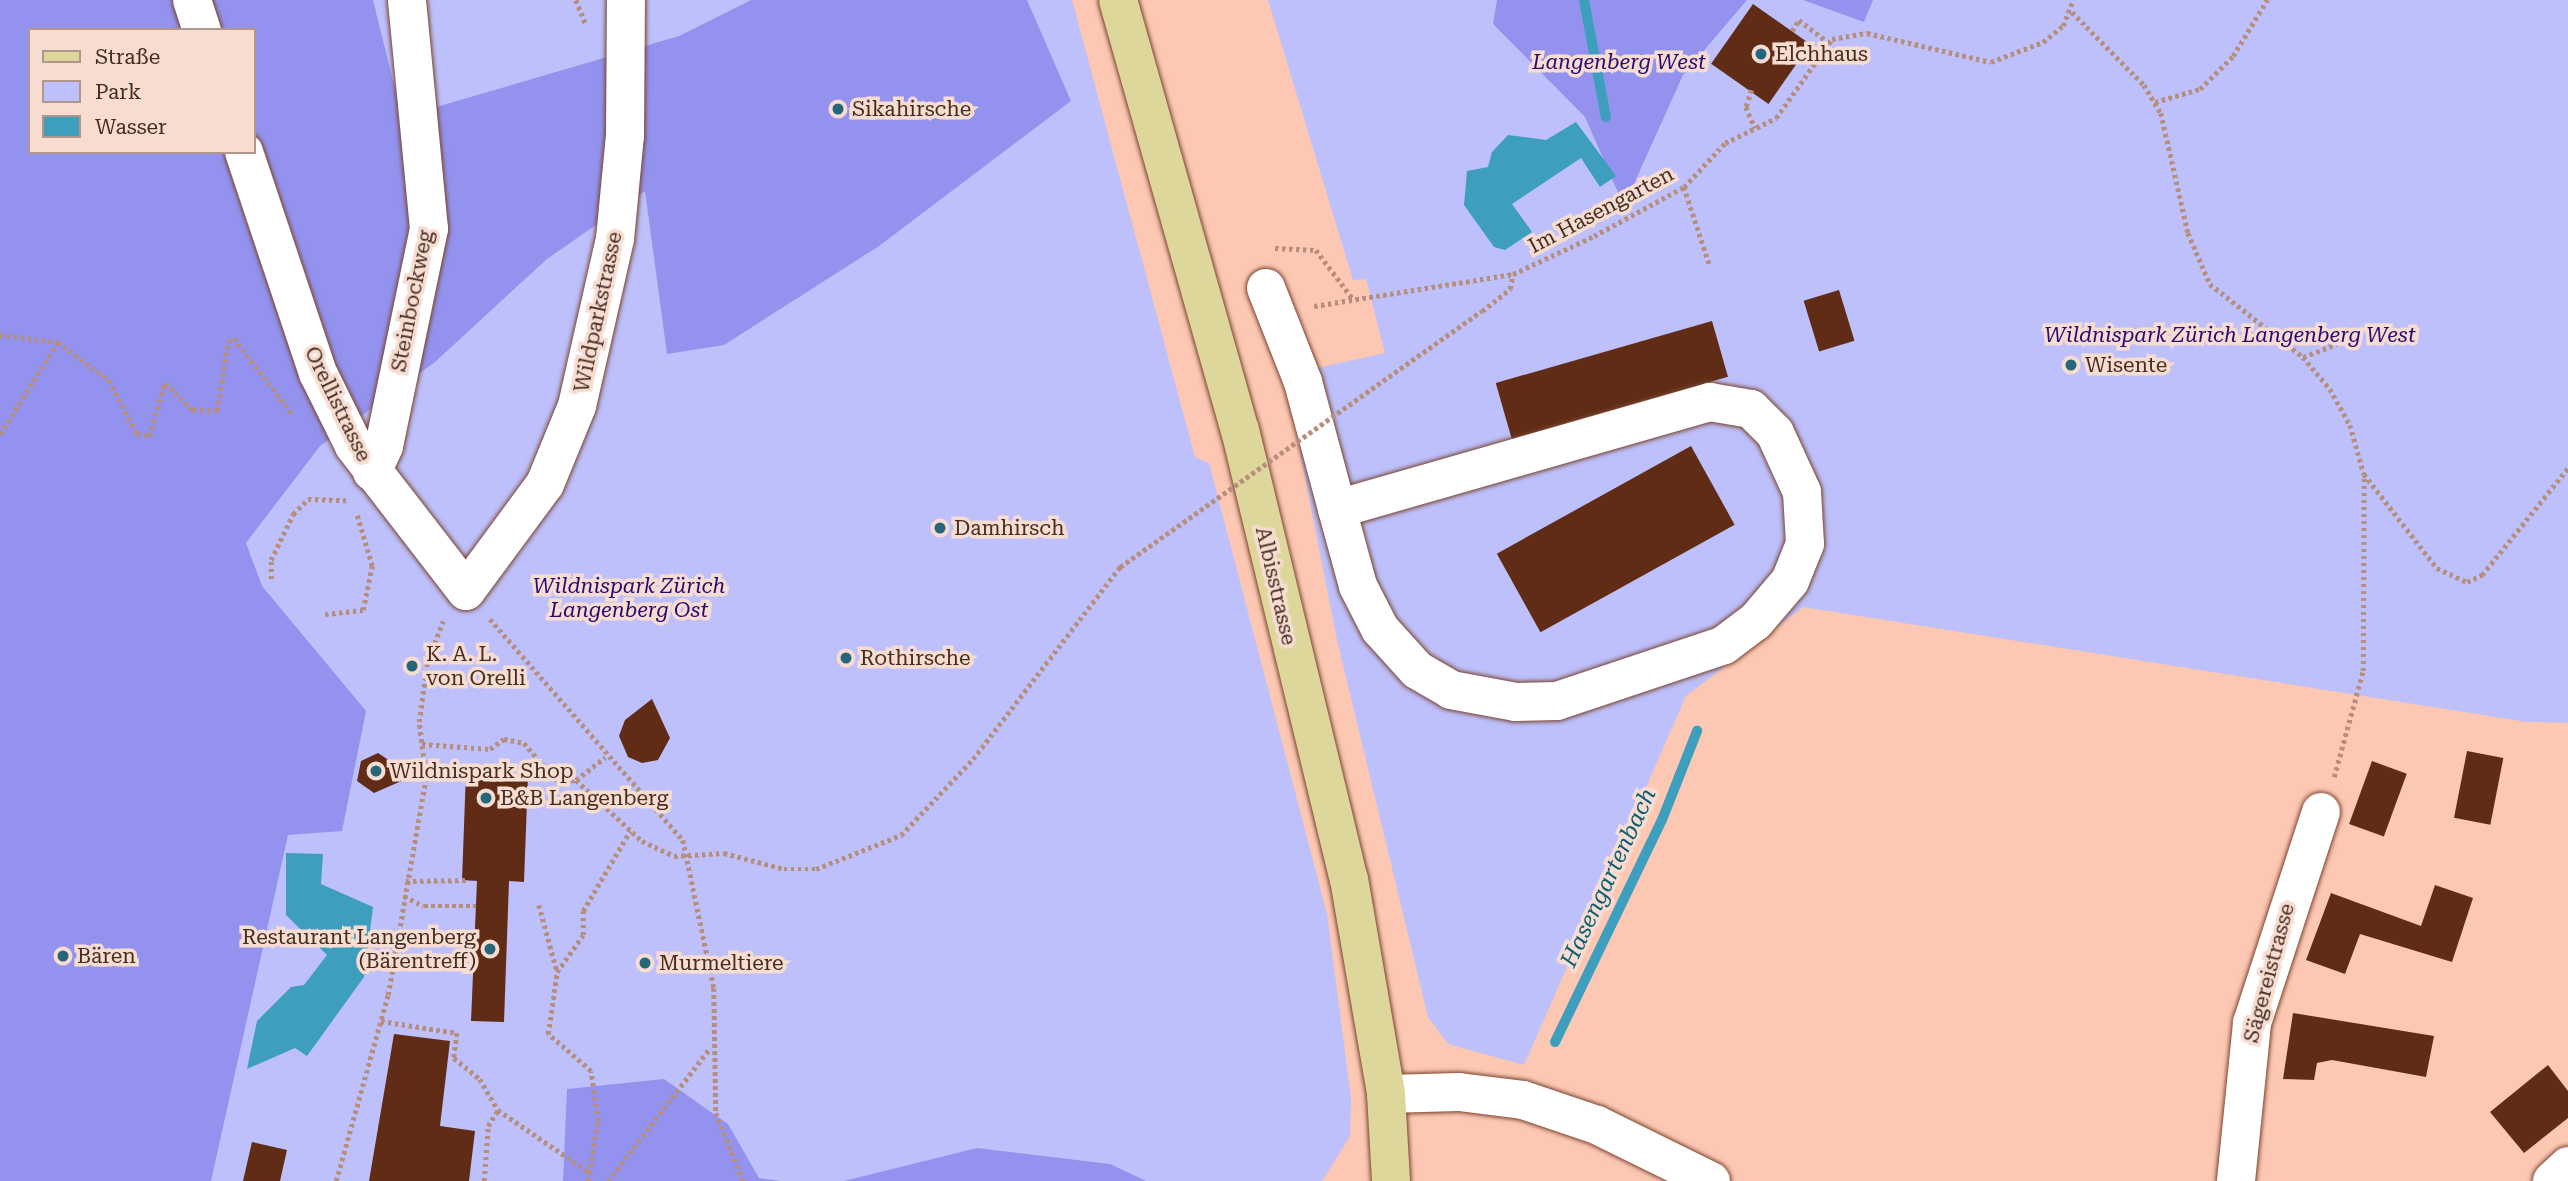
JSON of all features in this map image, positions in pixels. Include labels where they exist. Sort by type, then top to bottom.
[{"type":"main road","name":"Albisstrasse","points":[[1118,0],[1240,430],[1349,879],[1386,1094],[1391,1181]]},
{"type":"street","points":[[192,0],[201,28]]},
{"type":"street","name":"Steinbockweg","points":[[372,472],[384,446],[429,229],[407,0]]},
{"type":"street","name":"Wildparkstrasse","points":[[466,591],[545,484],[578,406],[615,239],[625,136],[626,0]]},
{"type":"street","name":"Orellistrasse","points":[[245,154],[318,373],[372,472],[466,591]]},
{"type":"street","points":[[1266,288],[1289,339],[1358,586],[1380,629],[1417,670],[1451,690],[1516,702],[1557,701],[1724,645],[1755,622],[1790,581],[1805,544],[1802,492],[1775,433],[1751,409],[1710,402],[1337,509]]},
{"type":"street","name":"Sägereistrasse","points":[[2236,1181],[2252,1023],[2321,812]]},
{"type":"street","points":[[1386,1094],[1459,1092],[1523,1100],[1665,1169],[1711,1181]]},
{"type":"street","points":[[2552,1181],[2568,1166]]},
{"type":"path","points":[[1792,31],[1800,20],[1830,43],[1867,33],[1991,62],[2043,42],[2072,12],[2073,0]]},
{"type":"path","points":[[2155,102],[2200,89],[2232,57],[2267,0]]},
{"type":"path","points":[[2072,12],[2155,102],[2171,142],[2188,233],[2210,284],[2303,358],[2350,425],[2364,474],[2363,671],[2321,812]]},
{"type":"path","name":"Im Hasengarten","points":[[1266,288],[1311,306],[1513,274],[1684,187],[1725,143],[1776,118],[1830,43]]},
{"type":"path","points":[[1752,90],[1746,107],[1755,128]]},
{"type":"path","points":[[1684,187],[1710,266]]},
{"type":"path","points":[[1275,248],[1316,250],[1353,299]]},
{"type":"path","points":[[576,780],[630,831],[674,856],[724,853],[784,869],[816,869],[901,835],[973,759],[1121,567],[1482,311],[1510,289],[1513,274]]},
{"type":"path","points":[[0,335],[58,342],[109,380],[137,434],[149,436],[165,383],[193,410],[217,411],[228,342],[234,338],[298,423]]},
{"type":"path","points":[[0,435],[58,342]]},
{"type":"path","points":[[2303,358],[2337,344]]},
{"type":"path","points":[[2364,474],[2437,568],[2467,582],[2482,575],[2568,468]]},
{"type":"path","points":[[271,579],[271,559],[308,499],[353,501],[372,566],[363,610],[325,614]]},
{"type":"path","points":[[336,1181],[381,1021],[426,777],[422,744],[427,663],[445,619],[466,591],[605,757],[683,840],[714,988],[711,1047],[716,1113],[743,1181]]},
{"type":"path","points":[[422,744],[490,749],[504,739],[524,743],[557,781],[576,780],[605,757]]},
{"type":"path","points":[[557,972],[583,935],[583,911],[630,831]]},
{"type":"path","points":[[406,881],[468,880]]},
{"type":"path","points":[[404,897],[424,906],[475,906]]},
{"type":"path","points":[[539,905],[557,972],[548,1034],[591,1070],[598,1121],[588,1181]]},
{"type":"path","points":[[381,1021],[457,1033],[454,1058],[480,1079],[498,1110],[589,1172]]},
{"type":"path","points":[[608,1181],[711,1047]]},
{"type":"path","points":[[484,1181],[488,1126],[498,1110]]},
{"type":"green space","name":"Wildnispark Zürich Langenberg Ost","points":[[0,0],[1072,0],[1195,457],[1209,463],[1327,914],[1351,1098],[1350,1136],[1322,1181],[0,1181]]},
{"type":"green space","points":[[0,0],[373,0],[402,117],[679,36],[751,0],[1027,0],[1071,101],[879,246],[724,345],[667,354],[645,191],[547,259],[435,362],[320,446],[246,543],[262,586],[366,711],[342,831],[288,835],[211,1181],[0,1181]]},
{"type":"green space","name":"Wildnispark Zürich Langenberg West","points":[[1268,0],[2568,0],[2568,723],[2527,722],[1803,607],[1686,696],[1524,1065],[1448,1044],[1428,1017],[1337,640],[1287,386],[1313,369],[1385,353],[1366,279],[1353,280]]},
{"type":"green space","name":"Langenberg West","points":[[1497,0],[1747,0],[1683,75],[1624,206],[1585,117],[1493,24]]},
{"type":"green space","points":[[1803,0],[1873,0],[1864,22]]},
{"type":"green space","points":[[664,1079],[728,1124],[759,1178],[781,1181],[563,1181],[567,1089]]},
{"type":"green space","points":[[977,1148],[1110,1164],[1146,1181],[844,1181]]},
{"type":"water","points":[[1576,122],[1616,176],[1600,187],[1581,158],[1512,204],[1532,232],[1505,250],[1494,247],[1464,205],[1467,171],[1488,167],[1492,152],[1508,135],[1546,140]]},
{"type":"water","points":[[286,853],[323,854],[321,884],[373,907],[364,977],[307,1056],[295,1048],[247,1069],[257,1021],[291,987],[304,985],[327,955],[286,915]]},
{"type":"building","name":"Elchhaus","points":[[1753,4],[1810,44],[1768,104],[1711,64]]},
{"type":"building","points":[[1839,290],[1854,341],[1819,352],[1804,301]]},
{"type":"building","points":[[1712,321],[1728,377],[1512,439],[1496,383]]},
{"type":"building","points":[[1691,446],[1735,525],[1540,632],[1497,554]]},
{"type":"building","points":[[652,699],[670,738],[658,760],[642,763],[628,757],[619,736],[625,720]]},
{"type":"building","points":[[2467,751],[2503,758],[2490,825],[2454,818]]},
{"type":"building","name":"Wildnispark Shop","points":[[378,753],[413,776],[374,793],[357,781],[361,761]]},
{"type":"building","points":[[2372,761],[2407,774],[2384,837],[2349,824]]},
{"type":"building","points":[[466,772],[528,775],[524,882],[509,881],[504,1022],[471,1021],[477,881],[462,880]]},
{"type":"building","points":[[2435,885],[2473,898],[2452,962],[2360,934],[2345,974],[2306,960],[2331,893],[2421,926]]},
{"type":"building","points":[[2293,1013],[2434,1036],[2426,1077],[2332,1060],[2317,1063],[2314,1080],[2283,1079]]},
{"type":"building","points":[[394,1034],[450,1041],[440,1126],[475,1131],[469,1181],[369,1181]]},
{"type":"building","points":[[2548,1065],[2568,1091],[2568,1118],[2524,1153],[2490,1112]]},
{"type":"building","points":[[252,1142],[287,1150],[280,1181],[243,1181]]},
{"type":"waterway","points":[[1584,0],[1606,117]]},
{"type":"waterway","name":"Hasengartenbach","points":[[1555,1042],[1662,820],[1697,731]]},
{"type":"place","name":"Elchhaus","points":[[1761,54]]},
{"type":"place","name":"Sikahirsche","points":[[838,109]]},
{"type":"place","name":"Wisente","points":[[2071,365]]},
{"type":"place","name":"Damhirsch","points":[[940,528]]},
{"type":"place","name":"Rothirsche","points":[[846,658]]},
{"type":"place","name":"K. A. L. von Orelli","points":[[412,666]]},
{"type":"place","name":"Wildnispark Shop","points":[[376,771]]},
{"type":"place","name":"B&B Langenberg","points":[[486,798]]},
{"type":"place","name":"Restaurant Langenberg (Bärentreff)","points":[[490,949]]},
{"type":"place","name":"Bären","points":[[63,956]]},
{"type":"place","name":"Murmeltiere","points":[[645,963]]}]
